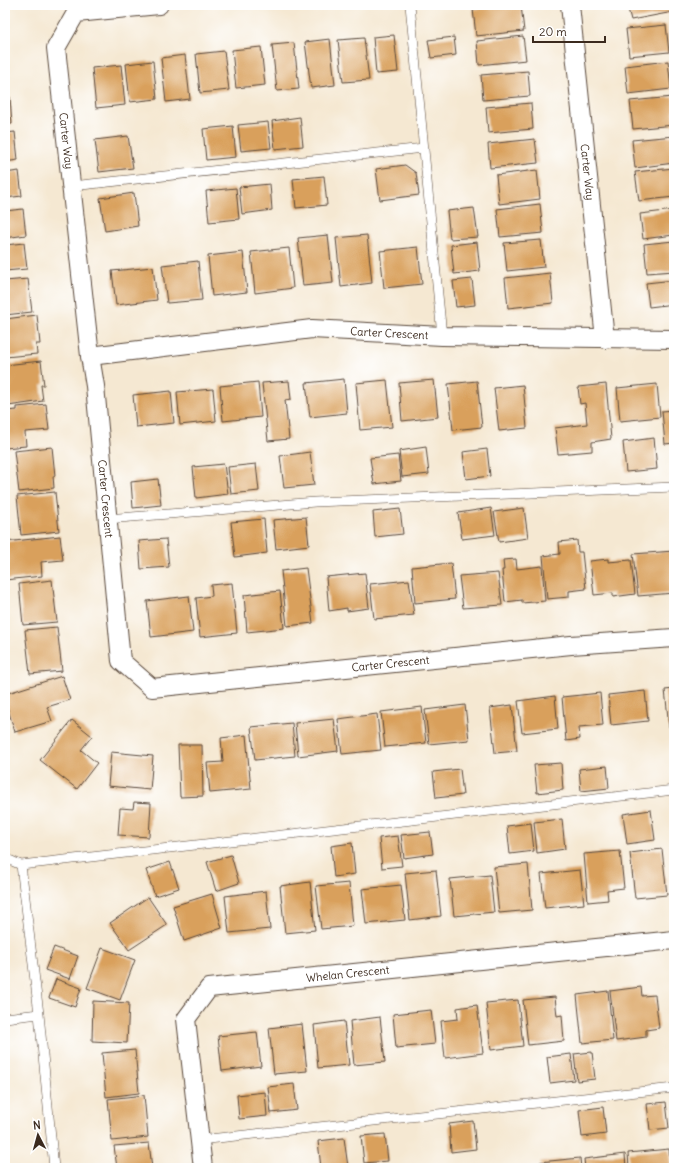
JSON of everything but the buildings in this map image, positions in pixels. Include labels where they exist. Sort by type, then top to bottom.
[{"type":"street","name":"Carter Way","points":[[90,356],[56,48],[76,13],[159,5]]},
{"type":"street","name":"Carter Way","points":[[570,5],[605,339]]},
{"type":"street","name":"Carter Crescent","points":[[674,339],[442,336],[312,329],[90,356],[95,386],[121,661],[152,688],[571,645],[674,638]]},
{"type":"street","name":"Whelan Crescent","points":[[203,1168],[186,1019],[209,988],[674,940]]},
{"type":"lane","points":[[410,5],[442,336]]},
{"type":"lane","points":[[72,186],[424,148]]},
{"type":"lane","points":[[107,519],[314,502],[674,487]]},
{"type":"lane","points":[[5,858],[21,864],[674,790]]},
{"type":"lane","points":[[21,864],[39,1014],[54,1168]]},
{"type":"lane","points":[[5,1018],[39,1014]]},
{"type":"lane","points":[[200,1140],[674,1088]]}]
